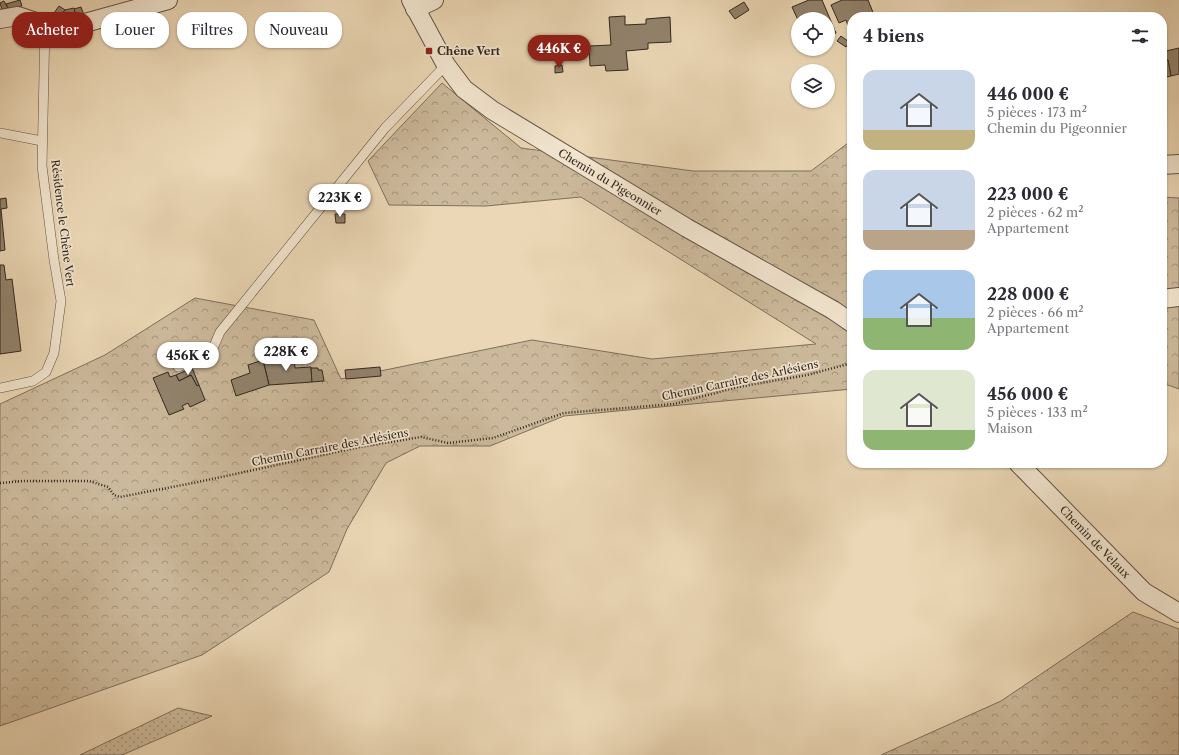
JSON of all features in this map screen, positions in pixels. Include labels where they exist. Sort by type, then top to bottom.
[{"type":"street","points":[[93,21],[168,0]]},
{"type":"street","points":[[413,4],[434,0]]},
{"type":"street","name":"Chemin du Pigeonnier","points":[[413,4],[446,65],[464,89],[492,110],[687,228],[832,310]]},
{"type":"street","points":[[0,19],[12,17]]},
{"type":"street","points":[[1167,165],[1179,164]]},
{"type":"street","points":[[1167,298],[1179,297]]},
{"type":"street","points":[[832,310],[847,309]]},
{"type":"street","points":[[832,310],[847,320]]},
{"type":"street","name":"Chemin de Velaux","points":[[1023,468],[1144,592],[1179,613]]},
{"type":"lane","name":"Résidence le Chêne Vert","points":[[0,388],[33,381],[46,372],[54,353],[61,301],[54,260],[42,166],[44,48]]},
{"type":"lane","points":[[178,367],[211,353],[220,332],[326,200],[385,128],[446,65]]},
{"type":"lane","points":[[0,133],[42,141]]},
{"type":"path","name":"Chemin Carraire des Arlésiens","points":[[0,483],[23,481],[89,481],[108,487],[114,495],[120,497],[198,482],[360,447],[421,437],[448,443],[493,438],[564,413],[674,404],[738,386],[807,375],[847,364]]},
{"type":"green space","points":[[442,83],[521,148],[693,171],[811,171],[847,144],[847,389],[564,416],[490,446],[420,446],[386,463],[347,529],[329,572],[202,655],[0,726],[0,404],[105,355],[195,298],[314,320],[341,379],[532,340],[652,359],[816,344],[581,197],[486,206],[389,205],[368,161]]},
{"type":"green space","points":[[1167,197],[1179,198],[1179,389],[1167,385]]},
{"type":"green space","points":[[1133,612],[1179,629],[1179,755],[881,755],[1001,701]]},
{"type":"green space","points":[[178,708],[212,716],[122,755],[80,755]]},
{"type":"building","points":[[20,0],[22,6],[9,10],[6,4]]},
{"type":"building","points":[[809,0],[822,0],[827,12],[794,12],[792,7]]},
{"type":"building","points":[[842,0],[868,0],[873,12],[847,12],[847,23],[846,20],[839,23],[831,5]]},
{"type":"building","points":[[4,1],[9,10],[3,13],[0,3]]},
{"type":"building","points":[[744,2],[749,10],[735,19],[729,11]]},
{"type":"building","points":[[59,6],[65,10],[63,12],[55,12]]},
{"type":"building","points":[[81,7],[83,12],[75,12],[74,9]]},
{"type":"building","points":[[74,8],[75,12],[63,12],[65,10]]},
{"type":"building","points":[[625,16],[625,25],[646,24],[646,19],[670,17],[671,42],[648,43],[648,49],[626,51],[628,70],[606,71],[605,65],[590,66],[589,46],[611,45],[609,17]]},
{"type":"building","points":[[841,36],[847,40],[847,45],[846,47],[837,41]]},
{"type":"building","points":[[1179,48],[1179,74],[1171,76],[1167,60],[1167,51]]},
{"type":"building","points":[[1167,60],[1171,76],[1167,77]]},
{"type":"building","points":[[562,65],[563,72],[555,73],[555,66]]},
{"type":"building","points":[[6,198],[7,208],[1,209],[5,250],[0,251],[0,199]]},
{"type":"building","points":[[335,214],[345,214],[345,223],[336,223]]},
{"type":"building","points":[[0,265],[4,265],[6,280],[12,279],[21,351],[0,354]]},
{"type":"building","points":[[294,358],[295,368],[311,367],[312,382],[269,385],[263,360]]},
{"type":"building","points":[[263,360],[269,385],[236,396],[231,380],[250,373],[248,365]]},
{"type":"building","points":[[380,367],[381,376],[346,379],[345,370]]},
{"type":"building","points":[[192,368],[199,385],[197,386],[191,375],[179,381],[176,375]]},
{"type":"building","points":[[311,368],[318,368],[318,370],[322,370],[324,381],[312,382]]},
{"type":"building","points":[[168,372],[170,377],[176,375],[179,381],[191,375],[197,386],[199,385],[205,400],[190,407],[188,403],[182,406],[184,409],[169,415],[153,378]]},
{"type":"place","name":"Chêne Vert","points":[[429,51]]}]
